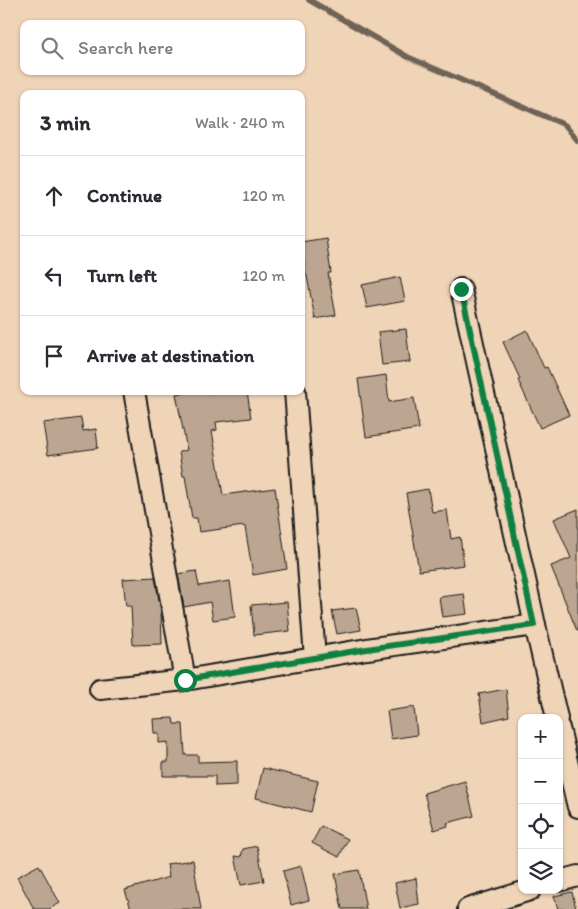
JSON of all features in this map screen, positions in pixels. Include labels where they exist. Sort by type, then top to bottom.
[{"type":"street","points":[[461,289],[534,625],[556,714]]},
{"type":"street","points":[[135,395],[185,680]]},
{"type":"street","points":[[295,395],[315,658]]},
{"type":"street","points":[[100,689],[185,680],[367,649],[534,625]]},
{"type":"street","points":[[563,745],[578,807]]},
{"type":"street","points":[[563,880],[578,876]]},
{"type":"street","points":[[468,909],[518,894]]},
{"type":"building","points":[[326,238],[331,273],[328,273],[336,315],[315,319],[305,269],[305,241]]},
{"type":"building","points":[[400,277],[405,301],[367,308],[362,285]]},
{"type":"building","points":[[406,329],[410,362],[382,365],[378,332]]},
{"type":"building","points":[[527,330],[544,368],[547,367],[569,415],[540,428],[503,342]]},
{"type":"building","points":[[386,375],[389,402],[414,398],[419,429],[366,437],[358,379]]},
{"type":"building","points":[[176,395],[248,395],[251,418],[216,422],[217,430],[212,431],[223,495],[275,488],[287,569],[253,575],[244,526],[199,532],[197,518],[192,518],[179,452],[187,450]]},
{"type":"building","points":[[81,418],[83,431],[96,429],[98,448],[48,455],[43,423]]},
{"type":"building","points":[[428,489],[432,512],[447,510],[451,539],[460,537],[464,565],[419,571],[406,493]]},
{"type":"building","points":[[578,509],[577,631],[551,566],[571,558],[554,519]]},
{"type":"building","points":[[196,571],[199,586],[230,581],[235,617],[213,620],[210,602],[184,607],[178,574]]},
{"type":"building","points":[[155,577],[161,612],[162,644],[133,645],[131,606],[126,606],[123,579]]},
{"type":"building","points":[[464,594],[467,614],[442,617],[439,597]]},
{"type":"building","points":[[287,602],[290,631],[254,635],[251,605]]},
{"type":"building","points":[[356,608],[361,630],[337,634],[332,611]]},
{"type":"building","points":[[506,689],[509,716],[483,722],[479,694]]},
{"type":"building","points":[[414,707],[417,735],[391,739],[387,711]]},
{"type":"building","points":[[173,718],[174,724],[183,724],[185,755],[198,755],[198,762],[237,761],[237,785],[215,786],[215,776],[163,776],[163,762],[168,762],[168,742],[159,743],[159,733],[154,733],[153,719]]},
{"type":"building","points":[[263,768],[318,781],[311,812],[256,798]]},
{"type":"building","points":[[465,781],[474,816],[447,823],[448,826],[434,830],[424,793]]},
{"type":"building","points":[[321,826],[348,839],[339,857],[312,843]]},
{"type":"building","points":[[257,846],[264,881],[241,885],[235,856],[241,857],[243,849]]},
{"type":"building","points":[[193,860],[201,909],[131,909],[125,890],[169,877],[167,864]]},
{"type":"building","points":[[39,865],[60,903],[49,909],[34,909],[17,877]]},
{"type":"building","points":[[301,866],[309,900],[291,905],[283,871]]},
{"type":"building","points":[[359,870],[366,909],[342,909],[335,874]]},
{"type":"building","points":[[416,878],[419,904],[400,908],[395,883]]},
{"type":"building","points":[[572,892],[576,909],[558,909],[554,896]]},
{"type":"waterway","points":[[309,0],[408,57],[565,125],[578,141]]},
{"type":"route","points":[[185,680],[367,649],[534,625],[461,289]]}]
